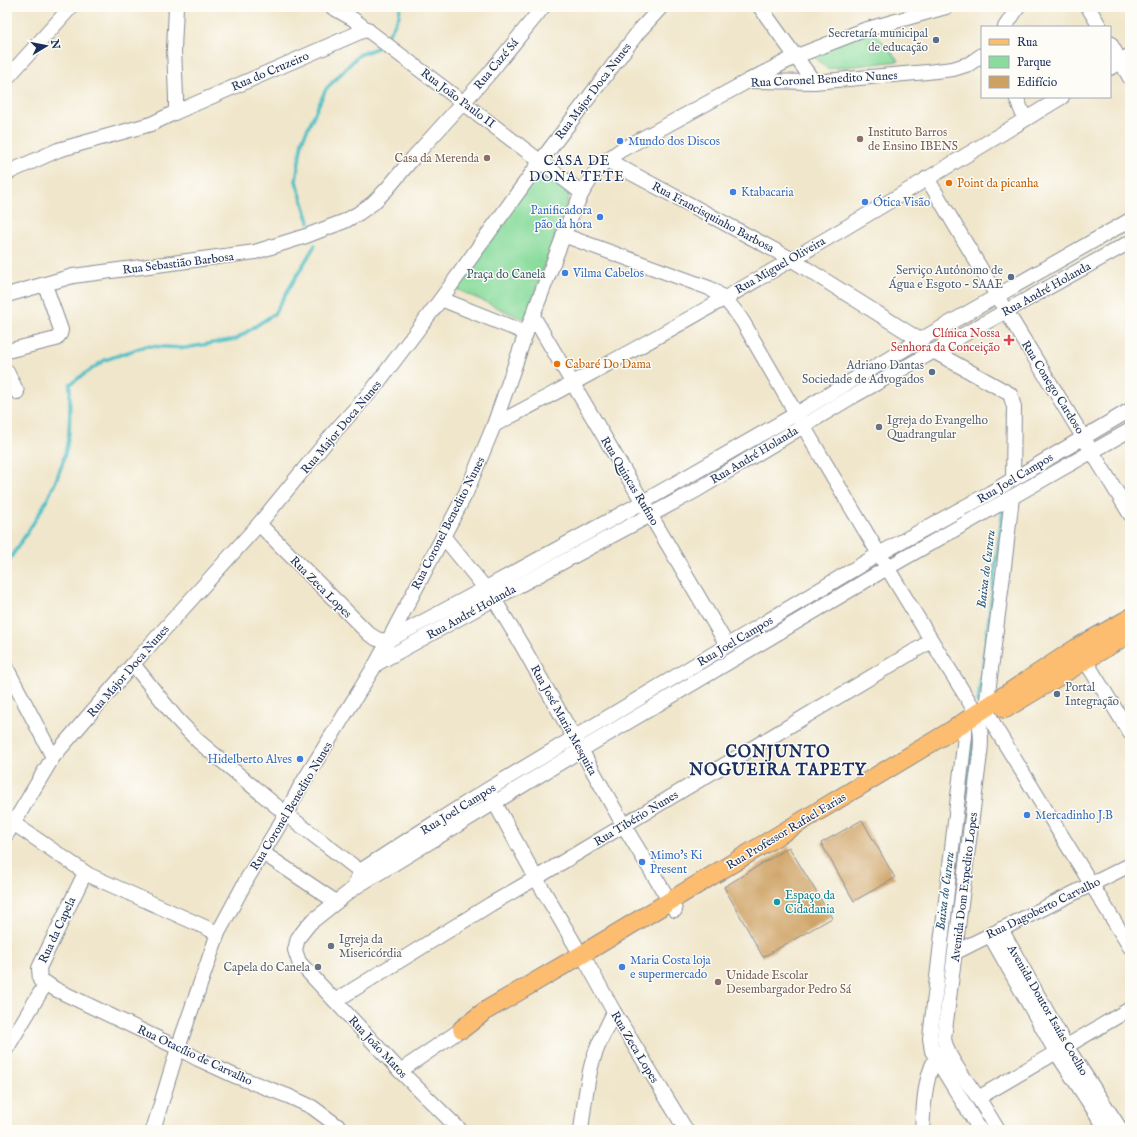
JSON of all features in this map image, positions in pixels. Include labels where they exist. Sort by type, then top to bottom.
[{"type":"main road","name":"Rua Professor Rafael Farias","points":[[462,1029],[485,1011],[584,959],[977,721],[1081,654],[1130,618]]},
{"type":"main road","name":"Rua Professor Rafael Farias","points":[[1081,654],[1130,633]]},
{"type":"street","points":[[7,78],[72,7]]},
{"type":"street","points":[[174,113],[176,108],[174,49],[176,7]]},
{"type":"street","name":"Rua Cazé Sá","points":[[345,220],[360,213],[387,189],[488,75],[543,7]]},
{"type":"street","name":"Rua Major Doca Nunes","points":[[10,829],[52,757],[258,524],[336,430],[374,389],[540,162],[639,31],[661,7]]},
{"type":"street","points":[[760,7],[797,56],[814,82]]},
{"type":"street","points":[[748,81],[797,56],[864,30],[946,7]]},
{"type":"street","points":[[1006,26],[1018,7]]},
{"type":"street","points":[[1088,7],[1099,26]]},
{"type":"street","name":"Rua João Paulo II","points":[[336,8],[401,55],[582,193]]},
{"type":"street","name":"Rua do Cruzeiro","points":[[7,173],[58,150],[151,124],[174,113],[370,32]]},
{"type":"street","points":[[1111,45],[1130,78]]},
{"type":"street","name":"Rua Coronel Benedito Nunes","points":[[153,1130],[178,1048],[218,932],[300,787],[376,664],[466,493],[494,425],[526,333],[563,235],[582,193],[594,174],[607,160],[627,147],[748,81],[814,82],[953,69],[968,64],[981,56]]},
{"type":"street","points":[[1016,98],[1025,119]]},
{"type":"street","name":"Rua Miguel Oliveira","points":[[494,425],[573,384],[724,298],[1060,98]]},
{"type":"street","name":"Rua Francisquinho Barbosa","points":[[607,160],[791,259],[920,340]]},
{"type":"street","name":"Rua Conego Cardoso","points":[[928,178],[1006,311],[1084,436],[1130,514]]},
{"type":"street","name":"Rua Sebastião Barbosa","points":[[7,295],[73,276],[254,252],[306,236],[345,220]]},
{"type":"street","name":"Rua André Holanda","points":[[387,641],[490,594],[651,516],[697,490],[920,340],[1130,220]]},
{"type":"street","points":[[563,235],[709,288],[718,292],[734,309],[977,721],[1091,884],[1130,947]]},
{"type":"street","name":"Rua André Holanda","points":[[376,664],[643,502],[933,351],[1130,242]]},
{"type":"street","points":[[7,351],[56,339],[60,334],[61,330],[45,284]]},
{"type":"street","points":[[441,299],[526,333]]},
{"type":"street","name":"Rua Quincas Rufino","points":[[533,316],[727,645]]},
{"type":"street","points":[[933,351],[1010,394],[1014,407],[1013,479]]},
{"type":"street","points":[[7,372],[17,392]]},
{"type":"street","name":"Rua Joel Campos","points":[[364,876],[495,803],[578,744],[727,645],[879,554],[990,493],[1130,410]]},
{"type":"street","name":"Rua Joel Campos","points":[[364,876],[418,834],[487,790],[578,744],[1130,430]]},
{"type":"street","points":[[990,493],[995,508]]},
{"type":"street","name":"Avenida Dom Expedito Lopes","points":[[980,1130],[932,1051],[930,1038],[1012,498]]},
{"type":"street","name":"Rua Zeca Lopes","points":[[258,524],[368,634],[377,639],[387,641]]},
{"type":"street","name":"Rua José Maria Mesquita","points":[[443,536],[490,594],[524,649],[624,826],[672,906]]},
{"type":"street","name":"Rua Tibério Nunes","points":[[335,1002],[491,904],[624,826],[931,641]]},
{"type":"street","points":[[1081,654],[1130,733]]},
{"type":"street","points":[[133,664],[176,718],[198,741],[364,876],[354,888],[336,902],[263,853]]},
{"type":"street","points":[[7,669],[52,757]]},
{"type":"street","name":"Avenida Dom Expedito Lopes","points":[[945,1045],[945,1031],[982,736],[977,721]]},
{"type":"street","name":"Rua Zeca Lopes","points":[[487,790],[614,1012],[686,1130]]},
{"type":"street","points":[[10,829],[85,873],[218,932]]},
{"type":"street","name":"Rua Dagoberto Carvalho","points":[[956,952],[1130,865]]},
{"type":"street","name":"Rua da Capela","points":[[46,983],[40,980],[38,972],[39,968],[85,873]]},
{"type":"street","name":"Rua João Matos","points":[[336,902],[310,923],[298,938],[294,950],[299,962],[400,1071],[460,1130]]},
{"type":"street","name":"Avenida Doutor Isaías Coelho","points":[[996,932],[1107,1130]]},
{"type":"street","points":[[7,1048],[46,983]]},
{"type":"street","name":"Rua Otacílio de Carvalho","points":[[46,983],[198,1059],[235,1076],[288,1096],[312,1107],[343,1130]]},
{"type":"street","points":[[978,1098],[1130,1009]]},
{"type":"street","points":[[581,1130],[587,1086],[592,1063],[614,1012]]},
{"type":"street","name":"Rua Professor Rafael Farias","points":[[400,1071],[462,1029]]},
{"type":"street","points":[[922,1130],[928,1081],[936,1058],[945,1045],[952,1059],[998,1130]]},
{"type":"street","name":"Avenida Doutor Isaías Coelho","points":[[1061,1049],[1122,1130]]},
{"type":"green space","points":[[873,31],[899,61],[827,69],[809,51]]},
{"type":"green space","name":"Praça do Canela","points":[[540,167],[570,194],[525,320],[454,288]]},
{"type":"building","points":[[862,820],[895,878],[854,901],[821,843]]},
{"type":"building","name":"Espaço da Cidadania","points":[[789,847],[832,918],[763,957],[724,887]]},
{"type":"waterway","points":[[386,39],[399,16],[400,7]]},
{"type":"waterway","points":[[309,222],[296,181],[302,141],[326,89],[359,55],[382,46]]},
{"type":"waterway","points":[[7,563],[46,502],[61,469],[69,433],[70,384],[105,360],[146,346],[185,348],[236,339],[274,314],[315,245]]},
{"type":"waterway","name":"Baixa do Cururu","points":[[1007,492],[1038,474]]},
{"type":"waterway","name":"Baixa do Cururu","points":[[978,703],[1003,509]]},
{"type":"waterway","name":"Baixa do Cururu","points":[[950,924],[973,741]]},
{"type":"place","name":"Secretaría municipal de educação","points":[[936,40]]},
{"type":"place","name":"Instituto Barros de Ensino IBENS","points":[[860,139]]},
{"type":"place","name":"Mundo dos Discos","points":[[620,141]]},
{"type":"place","name":"Casa da Merenda","points":[[487,158]]},
{"type":"place","name":"Point da picanha","points":[[949,183]]},
{"type":"place","name":"Ktabacaria","points":[[733,192]]},
{"type":"place","name":"Ótica Visão","points":[[865,202]]},
{"type":"place","name":"Panificadora pão da hora","points":[[600,217]]},
{"type":"place","name":"Vilma Cabelos","points":[[565,273]]},
{"type":"place","name":"Serviço Autônomo de Água e Esgoto - SAAE","points":[[1011,277]]},
{"type":"place","name":"Clínica Nossa Senhora da Conceição","points":[[1009,340]]},
{"type":"place","name":"Cabaré Do Dama","points":[[557,364]]},
{"type":"place","name":"Adriano Dantas Sociedade de Advogados","points":[[932,372]]},
{"type":"place","name":"Igreja do Evangelho Quadrangular","points":[[879,427]]},
{"type":"place","name":"Portal Integração","points":[[1057,694]]},
{"type":"place","name":"Hidelberto Alves","points":[[300,759]]},
{"type":"place","name":"Mercadinho J.B","points":[[1027,815]]},
{"type":"place","name":"Mimo's Ki Present","points":[[642,862]]},
{"type":"place","name":"Espaço da Cidadania","points":[[777,902]]},
{"type":"place","name":"Igreja da Misericórdia","points":[[331,946]]},
{"type":"place","name":"Capela do Canela","points":[[318,967]]},
{"type":"place","name":"Maria Costa loja e supermercado","points":[[622,967]]},
{"type":"place","name":"Unidade Escolar Desembargador Pedro Sá","points":[[718,982]]},
{"type":"district","name":"CASA DE DONA TETE","points":[[577,168]]},
{"type":"district","name":"CONJUNTO NOGUEIRA TAPETY","points":[[778,760]]}]
